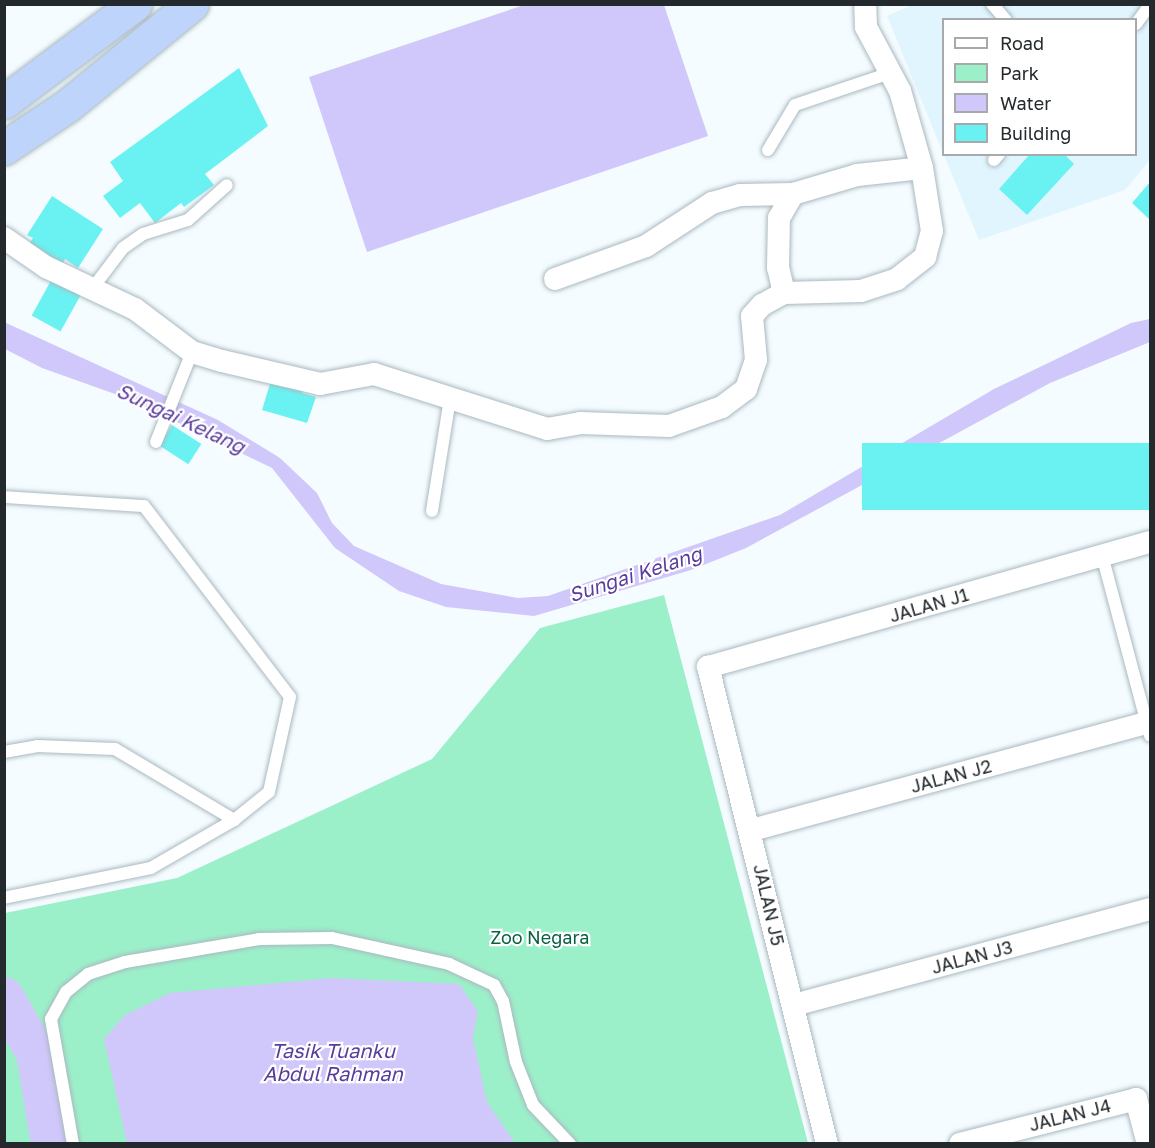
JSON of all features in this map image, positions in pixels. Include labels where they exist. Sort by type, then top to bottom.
[{"type":"highway","points":[[5,101],[135,4]]},
{"type":"highway","points":[[4,148],[68,106],[192,4]]},
{"type":"street","points":[[4,238],[46,267],[135,309],[192,352],[320,384],[374,374],[547,429],[580,423],[669,426],[722,407],[747,389],[756,360],[752,316],[762,305],[784,293],[861,291],[897,279],[925,257],[932,231],[922,168],[900,91],[866,27],[865,4]]},
{"type":"street","points":[[555,279],[646,246],[712,203],[740,195],[794,194],[837,179],[922,168]]},
{"type":"street","points":[[784,293],[778,268],[779,218],[794,194]]},
{"type":"street","name":"JALAN J1","points":[[708,667],[1150,542]]},
{"type":"street","name":"JALAN J5","points":[[708,667],[752,830],[827,1143]]},
{"type":"street","name":"JALAN J2","points":[[752,830],[1149,727]]},
{"type":"street","name":"JALAN J3","points":[[794,1005],[1150,909]]},
{"type":"street","name":"JALAN J4","points":[[960,1143],[1136,1099],[1148,1143]]},
{"type":"lane","points":[[992,4],[1004,18]]},
{"type":"lane","points":[[1137,23],[1150,5]]},
{"type":"lane","points":[[768,150],[795,105],[890,73]]},
{"type":"lane","points":[[92,289],[123,248],[143,234],[188,220],[227,185]]},
{"type":"lane","points":[[156,442],[192,352]]},
{"type":"lane","points":[[432,512],[450,398]]},
{"type":"lane","points":[[4,497],[144,506],[290,697],[268,792],[234,820],[151,868],[4,898]]},
{"type":"lane","points":[[1102,555],[1149,727]]},
{"type":"lane","points":[[4,752],[37,746],[115,749],[234,820]]},
{"type":"lane","points":[[73,1143],[51,1019],[66,992],[88,974],[125,962],[259,939],[332,938],[449,964],[494,985],[503,1000],[516,1062],[532,1105],[570,1143]]},
{"type":"shaded area","points":[[914,4],[1150,5],[1150,160],[1125,190],[979,240],[944,156],[1137,156],[1137,18],[942,18],[942,151],[887,16]]},
{"type":"green space","name":"Zoo Negara","points":[[664,595],[808,1143],[5,1144],[5,913],[177,878],[432,759],[540,628]]},
{"type":"water","points":[[524,5],[664,5],[708,136],[367,252],[309,77]]},
{"type":"water","name":"Sungai Kelang","points":[[1150,319],[1150,342],[1050,383],[746,548],[691,570],[534,616],[446,607],[399,591],[335,548],[272,468],[129,399],[42,368],[5,349],[4,322],[218,420],[280,458],[317,493],[332,523],[354,546],[441,584],[518,598],[548,596],[780,515],[994,389],[1131,323]]},
{"type":"water","name":"Tasik Tuanku Abdul Rahman","points":[[330,978],[459,984],[478,1011],[473,1038],[487,1102],[515,1143],[127,1143],[104,1039],[125,1015],[170,993]]},
{"type":"building","points":[[239,68],[268,126],[205,174],[214,185],[184,207],[181,203],[155,223],[140,203],[120,218],[103,196],[123,181],[110,162]]},
{"type":"building","points":[[1028,156],[1066,156],[1074,164],[1027,215],[999,189]]},
{"type":"building","points":[[1150,182],[1150,220],[1132,203]]},
{"type":"building","points":[[52,196],[103,229],[78,268],[65,259],[62,265],[29,244],[33,238],[27,235]]},
{"type":"building","points":[[53,277],[82,293],[61,331],[32,315]]},
{"type":"building","points":[[272,377],[304,386],[302,393],[316,397],[307,423],[262,410]]},
{"type":"building","points":[[172,425],[201,444],[188,464],[159,445]]},
{"type":"building","points":[[862,443],[1150,443],[1150,510],[862,510]]},
{"type":"waterway","points":[[4,997],[36,1053],[51,1144]]}]
